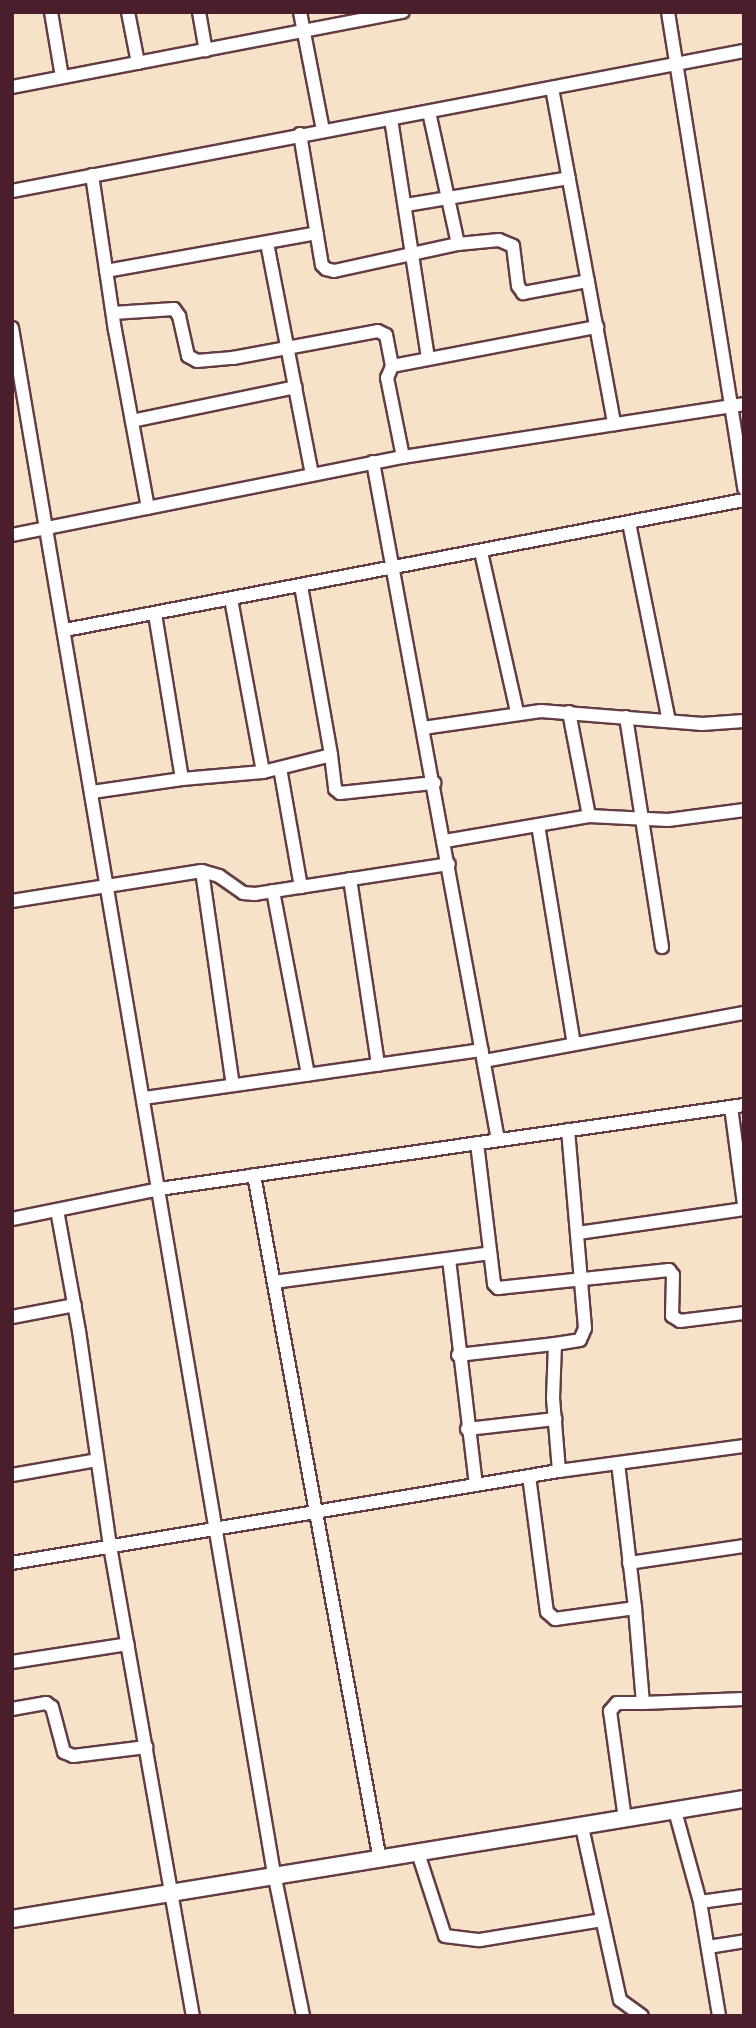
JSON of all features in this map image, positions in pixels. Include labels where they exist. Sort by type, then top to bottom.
[{"type":"street","points":[[51,12],[62,77]]},
{"type":"street","points":[[128,12],[138,63]]},
{"type":"street","points":[[199,12],[206,50]]},
{"type":"street","points":[[300,12],[323,130]]},
{"type":"street","points":[[12,87],[403,12]]},
{"type":"street","points":[[668,12],[744,489]]},
{"type":"street","points":[[12,191],[744,51]]},
{"type":"street","points":[[552,88],[614,424]]},
{"type":"street","points":[[429,111],[457,244]]},
{"type":"street","points":[[391,119],[428,358]]},
{"type":"street","points":[[300,134],[322,265],[334,271],[414,256],[457,244],[509,242],[513,246],[518,286],[523,293],[588,281]]},
{"type":"street","points":[[92,175],[113,313],[148,508]]},
{"type":"street","points":[[406,205],[569,178]]},
{"type":"street","points":[[106,271],[317,233]]},
{"type":"street","points":[[267,243],[312,474]]},
{"type":"street","points":[[113,313],[174,309],[179,316],[188,356],[197,361],[378,331],[386,335],[392,366],[387,378],[403,457]]},
{"type":"street","points":[[392,366],[597,327]]},
{"type":"street","points":[[12,328],[215,1527],[275,1873],[303,2016]]},
{"type":"street","points":[[132,421],[296,387]]},
{"type":"street","points":[[12,535],[403,457],[744,404]]},
{"type":"street","points":[[373,463],[445,841],[498,1140]]},
{"type":"street","points":[[65,630],[744,500]]},
{"type":"street","points":[[629,523],[669,721]]},
{"type":"street","points":[[481,552],[517,712]]},
{"type":"street","points":[[301,586],[335,789],[340,793],[434,783]]},
{"type":"street","points":[[230,599],[263,772]]},
{"type":"street","points":[[155,614],[182,779]]},
{"type":"street","points":[[424,728],[517,712],[569,712],[702,724],[744,721]]},
{"type":"street","points":[[569,712],[589,816]]},
{"type":"street","points":[[626,717],[662,947]]},
{"type":"street","points":[[92,792],[182,779],[263,772],[331,755]]},
{"type":"street","points":[[279,768],[301,887]]},
{"type":"street","points":[[445,841],[589,816],[644,820],[683,819],[744,810]]},
{"type":"street","points":[[538,825],[574,1044]]},
{"type":"street","points":[[12,901],[202,871],[219,876],[243,893],[273,891],[449,864]]},
{"type":"street","points":[[202,871],[233,1085]]},
{"type":"street","points":[[349,880],[378,1065]]},
{"type":"street","points":[[273,891],[308,1075]]},
{"type":"street","points":[[144,1098],[378,1065],[483,1056],[574,1044],[744,1013]]},
{"type":"street","points":[[12,1219],[159,1189],[737,1106],[744,1207],[578,1233]]},
{"type":"street","points":[[458,1355],[580,1340],[585,1328],[568,1130]]},
{"type":"street","points":[[477,1143],[494,1284],[498,1288],[669,1270],[673,1275],[672,1316],[680,1321],[744,1313]]},
{"type":"street","points":[[254,1175],[380,1860]]},
{"type":"street","points":[[57,1210],[75,1305],[110,1546],[193,2016]]},
{"type":"street","points":[[274,1282],[490,1253]]},
{"type":"street","points":[[449,1259],[458,1355],[476,1484]]},
{"type":"street","points":[[12,1317],[75,1305]]},
{"type":"street","points":[[555,1344],[555,1419],[559,1471]]},
{"type":"street","points":[[467,1429],[555,1419]]},
{"type":"street","points":[[12,1563],[476,1484],[744,1446]]},
{"type":"street","points":[[12,1475],[97,1460]]},
{"type":"street","points":[[618,1463],[643,1703]]},
{"type":"street","points":[[529,1476],[547,1612],[555,1619],[635,1608]]},
{"type":"street","points":[[629,1563],[744,1546]]},
{"type":"street","points":[[12,1662],[128,1644]]},
{"type":"street","points":[[625,1819],[610,1711],[617,1703],[744,1699]]},
{"type":"street","points":[[12,1709],[46,1703],[52,1707],[64,1752],[73,1756],[146,1748]]},
{"type":"street","points":[[12,1919],[275,1873],[380,1860],[744,1799]]},
{"type":"street","points":[[675,1811],[700,1902],[719,2016]]},
{"type":"street","points":[[582,1827],[620,2000],[642,2016]]},
{"type":"street","points":[[418,1853],[445,1936],[480,1940],[602,1920]]},
{"type":"street","points":[[700,1902],[744,1896]]},
{"type":"street","points":[[708,1947],[744,1941]]}]
